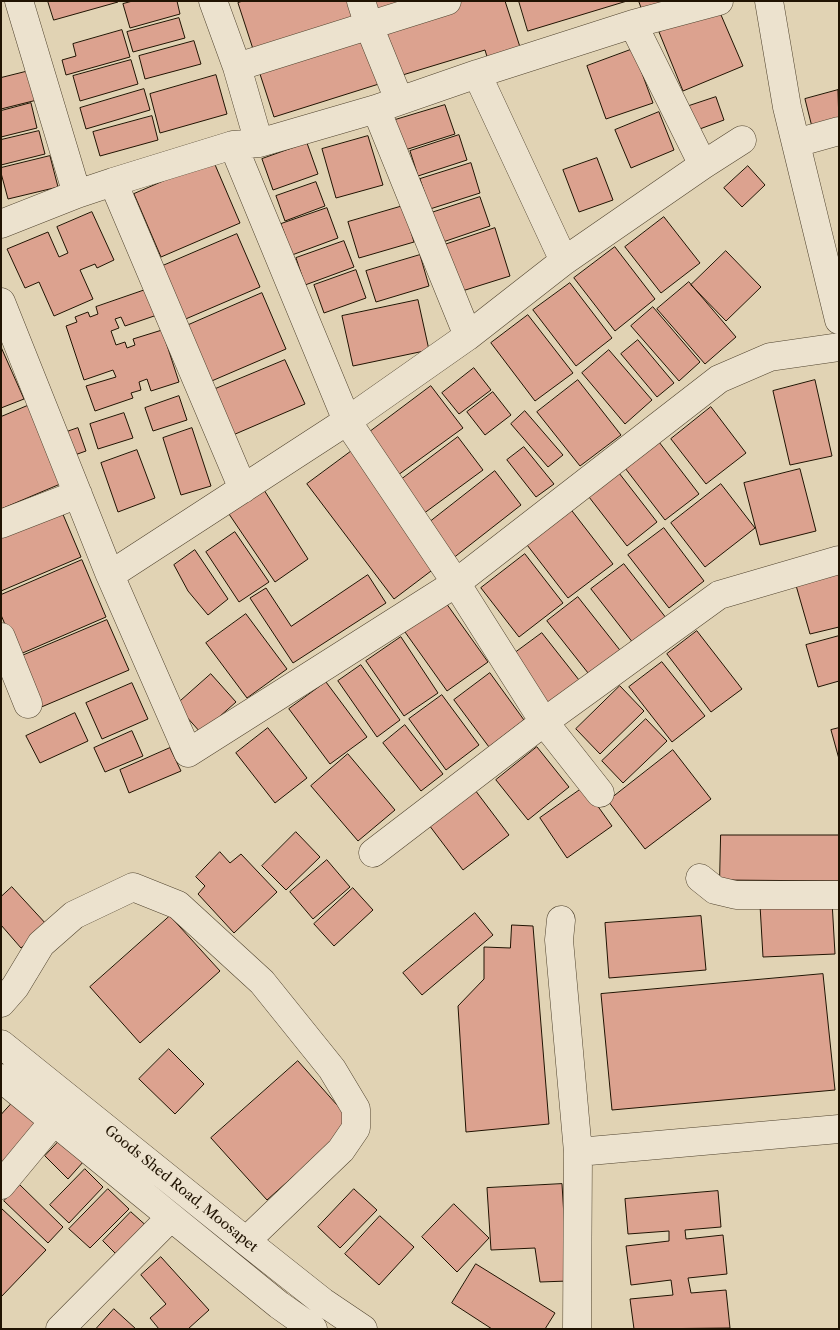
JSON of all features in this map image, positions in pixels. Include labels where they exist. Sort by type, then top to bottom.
[{"type":"street","points":[[19,1],[77,194]]},
{"type":"street","points":[[237,67],[365,13],[447,1]]},
{"type":"street","points":[[1,224],[113,182],[388,104],[633,24],[719,1]]},
{"type":"street","points":[[770,1],[787,107],[839,320]]},
{"type":"street","points":[[215,2],[237,67],[246,144],[347,422],[456,583],[544,722],[600,793]]},
{"type":"street","points":[[365,13],[388,104],[468,336]]},
{"type":"street","points":[[633,24],[703,165]]},
{"type":"street","points":[[477,74],[564,261]]},
{"type":"street","points":[[796,143],[839,131]]},
{"type":"street","points":[[110,575],[347,422],[468,336],[564,261],[742,140]]},
{"type":"street","points":[[113,182],[243,489]]},
{"type":"street","points":[[1,302],[110,575],[188,753],[456,583],[719,379],[770,357],[839,347]]},
{"type":"street","points":[[1,524],[78,494]]},
{"type":"street","points":[[373,853],[544,722],[719,595],[839,560]]},
{"type":"street","points":[[1,637],[28,704]]},
{"type":"street","points":[[700,878],[715,890],[736,895],[839,895]]},
{"type":"street","points":[[1,1003],[15,987],[41,944],[61,926],[74,915],[133,887],[178,905],[262,982],[332,1069],[356,1109],[356,1128],[341,1150],[246,1241]]},
{"type":"street","points":[[561,920],[559,940],[578,1152],[576,1329]]},
{"type":"street","name":"Goods Shed Road, Moosapet","points":[[1,1044],[64,1112],[171,1217],[280,1305],[313,1329]]},
{"type":"street","name":"Goods Shed Road, Moosapet","points":[[1,1078],[64,1112],[246,1241],[323,1302],[363,1329]]},
{"type":"street","points":[[1,1185],[64,1112]]},
{"type":"street","points":[[578,1152],[839,1129]]},
{"type":"street","points":[[60,1329],[171,1217]]},
{"type":"building","points":[[48,1],[118,1],[118,2],[54,20]]},
{"type":"building","points":[[133,1],[177,1],[180,14],[130,28],[123,4]]},
{"type":"building","points":[[243,1],[350,1],[355,17],[253,49],[238,3]]},
{"type":"building","points":[[374,1],[437,1],[379,19]]},
{"type":"building","points":[[459,1],[505,1],[521,50],[488,60],[485,50],[396,77],[380,26]]},
{"type":"building","points":[[519,1],[627,1],[528,31]]},
{"type":"building","points":[[639,1],[677,1],[643,12]]},
{"type":"building","points":[[718,8],[743,66],[683,91],[659,32]]},
{"type":"building","points":[[179,18],[185,38],[133,52],[127,32]]},
{"type":"building","points":[[122,30],[130,57],[66,75],[62,60],[76,56],[73,44]]},
{"type":"building","points":[[367,37],[382,83],[274,117],[259,71]]},
{"type":"building","points":[[194,41],[201,64],[145,79],[139,56]]},
{"type":"building","points":[[633,49],[653,103],[606,119],[587,66]]},
{"type":"building","points":[[131,60],[138,84],[80,101],[73,76]]},
{"type":"building","points":[[29,71],[37,100],[1,109],[1,78]]},
{"type":"building","points":[[216,75],[227,114],[160,133],[150,94]]},
{"type":"building","points":[[144,89],[150,110],[86,129],[80,108]]},
{"type":"building","points":[[838,90],[839,125],[813,131],[805,99]]},
{"type":"building","points":[[716,97],[724,120],[689,133],[680,109]]},
{"type":"building","points":[[31,103],[37,128],[1,137],[1,111]]},
{"type":"building","points":[[445,105],[455,134],[405,150],[395,120]]},
{"type":"building","points":[[659,112],[674,150],[631,168],[615,130]]},
{"type":"building","points":[[152,116],[158,140],[100,156],[93,132]]},
{"type":"building","points":[[39,131],[45,154],[1,165],[1,140]]},
{"type":"building","points":[[459,135],[467,160],[418,176],[410,151]]},
{"type":"building","points":[[368,136],[383,185],[336,198],[322,149]]},
{"type":"building","points":[[307,143],[318,174],[273,190],[262,159]]},
{"type":"building","points":[[50,156],[58,187],[8,199],[1,168]]},
{"type":"building","points":[[597,158],[613,200],[579,212],[563,170]]},
{"type":"building","points":[[213,160],[240,223],[161,257],[134,194]]},
{"type":"building","points":[[471,163],[480,193],[430,209],[420,179]]},
{"type":"building","points":[[748,166],[765,185],[742,207],[724,188]]},
{"type":"building","points":[[316,182],[325,206],[285,221],[276,196]]},
{"type":"building","points":[[480,197],[490,226],[440,243],[431,213]]},
{"type":"building","points":[[403,206],[414,242],[359,258],[348,222]]},
{"type":"building","points":[[327,208],[338,238],[292,255],[281,224]]},
{"type":"building","points":[[92,212],[114,260],[97,268],[95,264],[80,270],[93,299],[54,316],[39,282],[25,288],[7,249],[48,232],[59,257],[68,253],[57,227]]},
{"type":"building","points":[[664,217],[700,263],[661,293],[625,247]]},
{"type":"building","points":[[495,228],[510,276],[459,292],[444,245]]},
{"type":"building","points":[[237,234],[260,287],[181,321],[158,268]]},
{"type":"building","points":[[344,241],[354,267],[305,285],[296,258]]},
{"type":"building","points":[[615,247],[655,299],[615,331],[574,278]]},
{"type":"building","points":[[726,251],[761,287],[726,321],[691,285]]},
{"type":"building","points":[[420,255],[429,286],[376,302],[366,271]]},
{"type":"building","points":[[356,270],[366,298],[324,313],[314,285]]},
{"type":"building","points":[[689,282],[736,337],[705,364],[657,309]]},
{"type":"building","points":[[570,283],[612,338],[576,366],[533,310]]},
{"type":"building","points":[[148,289],[157,315],[125,326],[121,317],[115,319],[119,328],[111,331],[116,345],[125,342],[127,348],[135,345],[133,339],[162,330],[179,382],[151,391],[147,379],[139,382],[141,390],[131,393],[133,398],[95,411],[86,386],[116,377],[113,370],[84,380],[66,326],[77,322],[75,317],[88,312],[90,317],[98,314],[96,307]]},
{"type":"building","points":[[262,293],[286,349],[207,383],[184,327]]},
{"type":"building","points":[[418,300],[429,350],[353,366],[342,316]]},
{"type":"building","points":[[653,307],[700,362],[679,381],[631,326]]},
{"type":"building","points":[[528,315],[573,373],[535,401],[491,343]]},
{"type":"building","points":[[638,340],[674,383],[657,397],[621,354]]},
{"type":"building","points":[[1,347],[24,399],[1,408]]},
{"type":"building","points":[[609,350],[652,400],[625,424],[582,373]]},
{"type":"building","points":[[285,360],[305,404],[233,435],[213,390]]},
{"type":"building","points":[[474,368],[491,390],[459,414],[442,393]]},
{"type":"building","points":[[578,380],[621,435],[580,466],[537,412]]},
{"type":"building","points":[[815,380],[832,456],[790,465],[773,391]]},
{"type":"building","points":[[431,386],[463,428],[398,475],[367,434]]},
{"type":"building","points":[[493,392],[511,415],[485,435],[467,412]]},
{"type":"building","points":[[179,396],[187,420],[153,431],[145,408]]},
{"type":"building","points":[[32,404],[65,482],[1,509],[1,417]]},
{"type":"building","points":[[711,407],[746,453],[706,484],[671,439]]},
{"type":"building","points":[[525,411],[563,455],[548,467],[511,424]]},
{"type":"building","points":[[124,413],[133,438],[98,449],[90,424]]},
{"type":"building","points":[[78,428],[86,451],[69,457],[61,434]]},
{"type":"building","points":[[192,428],[211,486],[181,495],[163,438]]},
{"type":"building","points":[[458,437],[483,470],[423,514],[398,482]]},
{"type":"building","points":[[659,442],[699,494],[665,520],[625,468]]},
{"type":"building","points":[[524,447],[554,484],[536,497],[507,460]]},
{"type":"building","points":[[137,450],[155,498],[118,512],[101,463]]},
{"type":"building","points":[[353,450],[439,565],[394,599],[307,484]]},
{"type":"building","points":[[800,469],[816,531],[760,545],[744,483]]},
{"type":"building","points":[[495,471],[521,505],[452,559],[426,525]]},
{"type":"building","points":[[619,473],[657,522],[627,546],[589,497]]},
{"type":"building","points":[[721,484],[755,528],[705,567],[671,523]]},
{"type":"building","points":[[264,490],[308,559],[275,582],[229,514]]},
{"type":"building","points":[[59,505],[81,557],[1,591],[1,530]]},
{"type":"building","points":[[569,507],[613,564],[568,598],[524,541]]},
{"type":"building","points":[[664,528],[704,581],[669,608],[628,555]]},
{"type":"building","points":[[235,532],[269,582],[239,602],[206,552]]},
{"type":"building","points":[[195,550],[228,599],[208,615],[188,591],[174,565]]},
{"type":"building","points":[[525,554],[563,603],[519,637],[481,588]]},
{"type":"building","points":[[82,560],[106,617],[18,655],[1,615],[1,595]]},
{"type":"building","points":[[624,564],[670,623],[637,648],[591,589]]},
{"type":"building","points":[[839,571],[839,627],[810,634],[795,582]]},
{"type":"building","points":[[368,575],[386,603],[293,663],[250,598],[266,588],[291,626]]},
{"type":"building","points":[[578,597],[623,654],[592,678],[547,621]]},
{"type":"building","points":[[446,603],[488,662],[447,691],[405,632]]},
{"type":"building","points":[[246,614],[287,669],[247,698],[206,643]]},
{"type":"building","points":[[107,620],[129,670],[39,708],[17,658]]},
{"type":"building","points":[[697,631],[742,689],[711,712],[667,654]]},
{"type":"building","points":[[542,633],[579,680],[545,706],[508,658]]},
{"type":"building","points":[[839,636],[839,681],[818,687],[806,645]]},
{"type":"building","points":[[401,637],[438,693],[404,716],[366,661]]},
{"type":"building","points":[[662,662],[705,716],[672,742],[629,687]]},
{"type":"building","points":[[361,665],[400,720],[377,737],[338,681]]},
{"type":"building","points":[[490,673],[524,720],[489,747],[454,700]]},
{"type":"building","points":[[211,674],[236,702],[201,733],[176,705]]},
{"type":"building","points":[[326,682],[367,737],[330,764],[289,709]]},
{"type":"building","points":[[132,683],[148,719],[102,739],[86,703]]},
{"type":"building","points":[[620,686],[644,711],[600,754],[576,729]]},
{"type":"building","points":[[442,695],[479,745],[446,770],[409,719]]},
{"type":"building","points":[[75,713],[88,741],[40,763],[26,736]]},
{"type":"building","points":[[646,719],[667,741],[623,783],[602,761]]},
{"type":"building","points":[[405,725],[443,774],[421,791],[383,743]]},
{"type":"building","points":[[268,728],[307,778],[275,803],[236,753]]},
{"type":"building","points":[[839,728],[839,759],[831,730]]},
{"type":"building","points":[[132,731],[143,756],[105,772],[94,748]]},
{"type":"building","points":[[537,747],[569,787],[528,820],[496,780]]},
{"type":"building","points":[[170,748],[181,771],[129,793],[120,770]]},
{"type":"building","points":[[673,750],[711,799],[645,849],[608,801]]},
{"type":"building","points":[[348,754],[395,810],[358,841],[311,786]]},
{"type":"building","points":[[584,787],[612,826],[567,858],[540,818]]},
{"type":"building","points":[[475,790],[509,835],[463,870],[429,825]]},
{"type":"building","points":[[296,832],[320,857],[286,890],[262,866]]},
{"type":"building","points":[[721,835],[839,835],[839,881],[720,880]]},
{"type":"building","points":[[220,852],[230,863],[241,854],[277,892],[234,933],[198,894],[205,886],[196,877]]},
{"type":"building","points":[[327,860],[350,887],[313,919],[290,892]]},
{"type":"building","points":[[12,887],[47,925],[21,948],[1,925],[1,897]]},
{"type":"building","points":[[353,888],[373,910],[334,946],[314,924]]},
{"type":"building","points":[[832,901],[835,954],[763,957],[760,905]]},
{"type":"building","points":[[475,913],[493,935],[422,995],[403,973]]},
{"type":"building","points":[[170,916],[220,971],[140,1043],[90,987]]},
{"type":"building","points":[[701,916],[706,970],[609,978],[605,923]]},
{"type":"building","points":[[512,925],[533,926],[549,1124],[466,1132],[458,1006],[484,979],[484,947],[510,948]]},
{"type":"building","points":[[823,974],[835,1090],[612,1110],[601,994]]},
{"type":"building","points":[[169,1049],[204,1084],[175,1114],[139,1079]]},
{"type":"building","points":[[298,1061],[353,1123],[267,1200],[211,1138]]},
{"type":"building","points":[[13,1102],[40,1126],[1,1169],[1,1115]]},
{"type":"building","points":[[61,1139],[84,1161],[68,1179],[45,1156]]},
{"type":"building","points":[[85,1169],[103,1187],[69,1223],[50,1205]]},
{"type":"building","points":[[562,1184],[568,1281],[540,1282],[535,1248],[491,1250],[487,1188]]},
{"type":"building","points":[[20,1185],[63,1227],[48,1243],[4,1201]]},
{"type":"building","points":[[108,1189],[129,1209],[90,1248],[69,1229]]},
{"type":"building","points":[[354,1189],[377,1210],[340,1248],[318,1227]]},
{"type":"building","points":[[718,1191],[721,1227],[685,1230],[686,1239],[723,1235],[727,1274],[688,1278],[691,1293],[726,1290],[730,1328],[634,1329],[630,1299],[673,1295],[671,1280],[631,1285],[626,1246],[669,1241],[669,1231],[628,1234],[625,1199]]},
{"type":"building","points":[[454,1204],[489,1238],[457,1272],[422,1237]]},
{"type":"building","points":[[1,1208],[46,1250],[1,1297]]},
{"type":"building","points":[[131,1212],[150,1229],[121,1259],[103,1241]]},
{"type":"building","points":[[380,1216],[414,1247],[379,1285],[345,1254]]},
{"type":"building","points":[[161,1257],[209,1310],[188,1329],[159,1329],[150,1318],[166,1304],[141,1275]]},
{"type":"building","points":[[476,1264],[555,1313],[545,1329],[492,1329],[452,1303]]},
{"type":"building","points":[[114,1309],[136,1329],[96,1329]]}]
